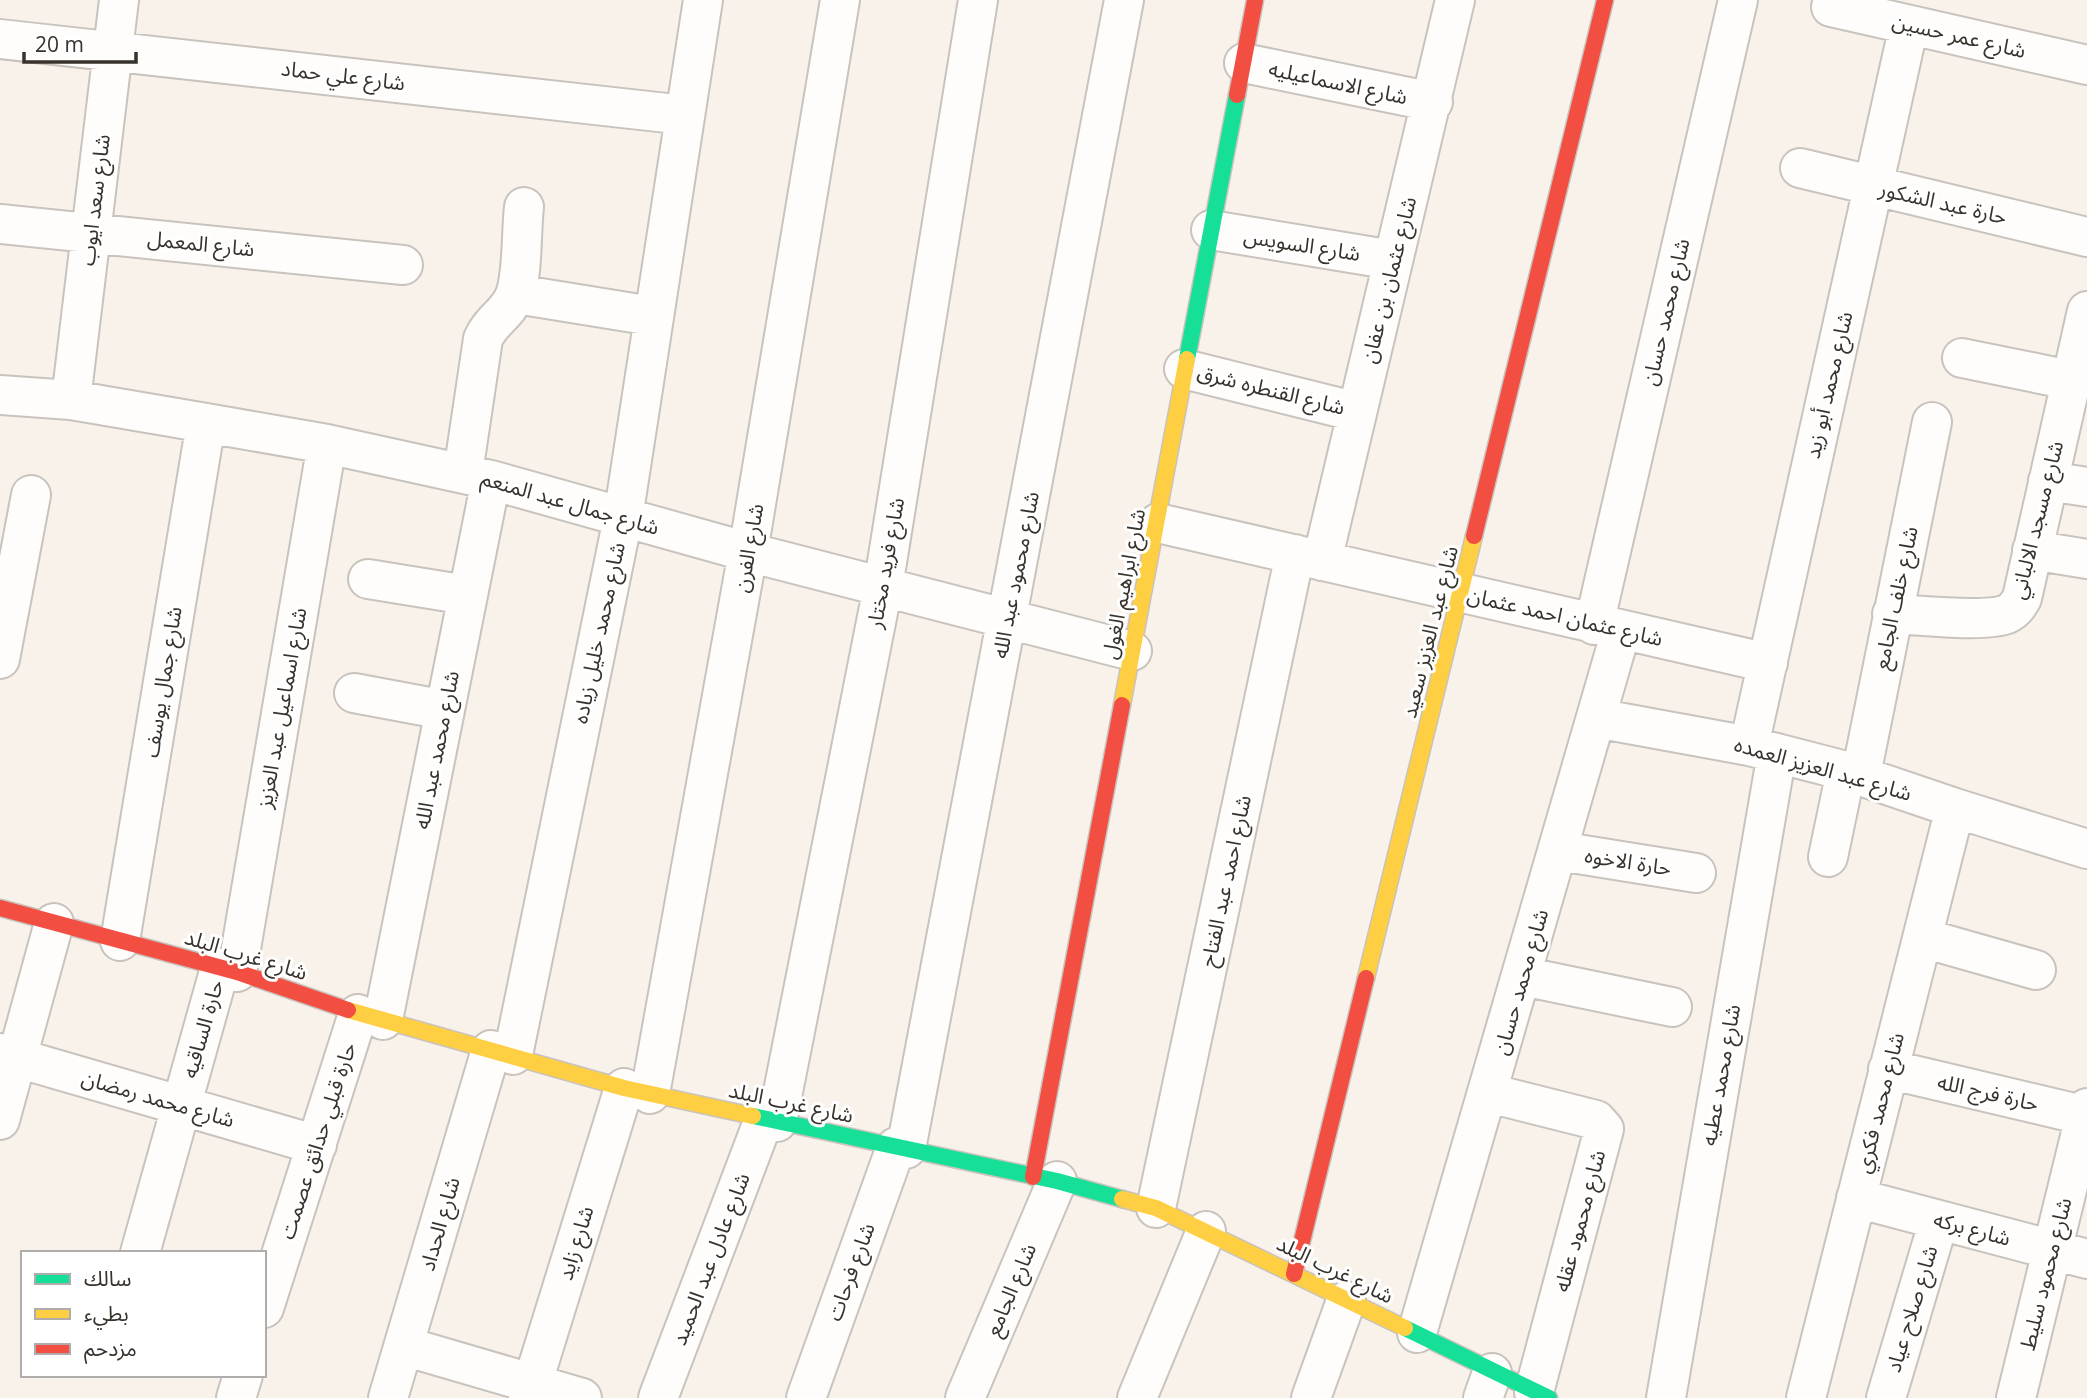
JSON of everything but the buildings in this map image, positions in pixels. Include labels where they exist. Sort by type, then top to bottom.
[{"type":"street","name":"شارع سعد ايوب","points":[[71,400],[119,0]]},
{"type":"street","name":"شارع محمد خليل زياده","points":[[502,1052],[623,518],[652,316],[703,0]]},
{"type":"street","name":"شارع الفرن","points":[[637,1091],[748,552],[840,0]]},
{"type":"street","name":"شارع فريد مختار","points":[[770,1121],[883,587],[978,0]]},
{"type":"street","name":"شارع محمود عبد الله","points":[[901,1148],[1007,619],[1124,0]]},
{"type":"street","name":"شارع ابراهيم الغول","points":[[1045,1179],[1132,651],[1255,0]]},
{"type":"street","name":"شارع عثمان بن عفان","points":[[1309,558],[1357,412],[1433,102],[1455,0]]},
{"type":"street","name":"شارع عبد العزيز سعيد","points":[[1294,1273],[1605,0]]},
{"type":"street","name":"شارع محمد حسان","points":[[1417,1333],[1489,1093],[1595,718],[1608,628],[1738,0]]},
{"type":"street","name":"شارع عمر حسين","points":[[1831,7],[2087,65]]},
{"type":"street","name":"شارع محمد أبو زيد","points":[[1763,749],[1768,663],[1909,25]]},
{"type":"street","name":"شارع علي حماد","points":[[0,39],[685,115]]},
{"type":"street","name":"شارع الاسماعيليه","points":[[1244,63],[1433,102]]},
{"type":"street","name":"حارة عبد الشكور","points":[[1800,169],[2087,237]]},
{"type":"street","points":[[524,207],[516,294],[652,316]]},
{"type":"street","name":"شارع المعمل","points":[[0,225],[402,264]]},
{"type":"street","name":"شارع السويس","points":[[1211,230],[1393,260]]},
{"type":"street","name":"شارع محمد عبد الله","points":[[371,1017],[445,710],[467,595],[477,477],[483,339],[488,327],[505,314],[516,294]]},
{"type":"street","name":"شارع مسجد الالباني","points":[[1892,614],[1989,617],[2007,614],[2016,608],[2022,598],[2070,380],[2085,330]]},
{"type":"street","points":[[1962,358],[2070,380]]},
{"type":"street","name":"شارع القنطره شرق","points":[[1184,369],[1357,412]]},
{"type":"street","name":"شارع جمال عبد المنعم","points":[[0,395],[71,400],[206,423],[327,444],[477,477],[748,552],[1132,651]]},
{"type":"street","name":"شارع خلف الجامع","points":[[1828,857],[1853,773],[1892,614],[1932,422]]},
{"type":"street","name":"شارع جمال يوسف","points":[[120,941],[206,423]]},
{"type":"street","name":"شارع اسماعيل عبد العزيز","points":[[228,970],[327,444]]},
{"type":"street","points":[[2048,481],[2087,487]]},
{"type":"street","points":[[0,659],[31,495]]},
{"type":"street","name":"شارع عثمان احمد عثمان","points":[[1158,523],[1768,663]]},
{"type":"street","points":[[2032,550],[2087,559]]},
{"type":"street","name":"شارع احمد عبد الفتاح","points":[[1156,1208],[1309,558]]},
{"type":"street","points":[[368,579],[467,595]]},
{"type":"street","points":[[354,694],[445,710]]},
{"type":"street","name":"شارع عبد العزيز العمده","points":[[1595,718],[1763,749],[1853,773],[2087,849]]},
{"type":"street","name":"شارع محمد عطيه","points":[[1666,1398],[1763,749]]},
{"type":"street","name":"شارع محمد فكري","points":[[1806,1398],[1955,808]]},
{"type":"street","name":"حارة الاخوه","points":[[1559,851],[1696,873]]},
{"type":"street","name":"شارع غرب البلد","points":[[0,908],[228,970],[371,1017],[637,1091],[1045,1179],[1156,1208],[1417,1333],[1488,1385],[1541,1395]]},
{"type":"street","points":[[0,1120],[9,1055],[54,923]]},
{"type":"street","points":[[1923,938],[2036,970]]},
{"type":"street","name":"حارة الساقيه","points":[[141,1251],[181,1105],[228,970]]},
{"type":"street","points":[[1522,976],[1672,1007]]},
{"type":"street","name":"حارة قبلي حدائق عصمت","points":[[266,1302],[317,1145],[371,1017]]},
{"type":"street","name":"شارع الحداد","points":[[388,1398],[502,1052]]},
{"type":"street","name":"شارع محمد رمضان","points":[[9,1055],[317,1145]]},
{"type":"street","name":"حارة فرج الله","points":[[1888,1069],[2086,1114]]},
{"type":"street","name":"شارع زايد","points":[[530,1391],[637,1091]]},
{"type":"street","name":"شارع محمود عقله","points":[[1489,1093],[1596,1120],[1604,1129],[1541,1395]]},
{"type":"street","name":"شارع محمود سليط","points":[[2016,1398],[2070,1255],[2086,1114]]},
{"type":"street","name":"شارع عادل عبد الحميد","points":[[658,1398],[770,1121]]},
{"type":"street","name":"شارع فرحات","points":[[806,1398],[901,1148]]},
{"type":"street","name":"شارع الجامع","points":[[965,1398],[1045,1179]]},
{"type":"street","name":"شارع بركه","points":[[1856,1198],[2070,1255]]},
{"type":"street","name":"شارع صلاح عياد","points":[[1886,1398],[1939,1220]]},
{"type":"street","points":[[1137,1398],[1206,1231]]},
{"type":"street","points":[[1311,1398],[1346,1301]]},
{"type":"street","points":[[404,1346],[530,1391],[583,1398]]},
{"type":"street","points":[[236,1398],[242,1377]]},
{"type":"traffic: fast","points":[[1187,359],[1237,95]]},
{"type":"traffic: fast","points":[[753,1116],[1057,1181],[1122,1199]]},
{"type":"traffic: fast","points":[[1405,1328],[1549,1398]]},
{"type":"traffic: slow","points":[[1122,705],[1187,359]]},
{"type":"traffic: slow","points":[[1366,978],[1474,536]]},
{"type":"traffic: slow","points":[[348,1010],[624,1088],[753,1116]]},
{"type":"traffic: slow","points":[[1122,1199],[1156,1208],[1405,1328]]},
{"type":"traffic: jam","points":[[1237,95],[1255,0]]},
{"type":"traffic: jam","points":[[1474,536],[1605,0]]},
{"type":"traffic: jam","points":[[1033,1177],[1122,705]]},
{"type":"traffic: jam","points":[[0,908],[237,972],[348,1010]]},
{"type":"traffic: jam","points":[[1294,1274],[1366,978]]}]
